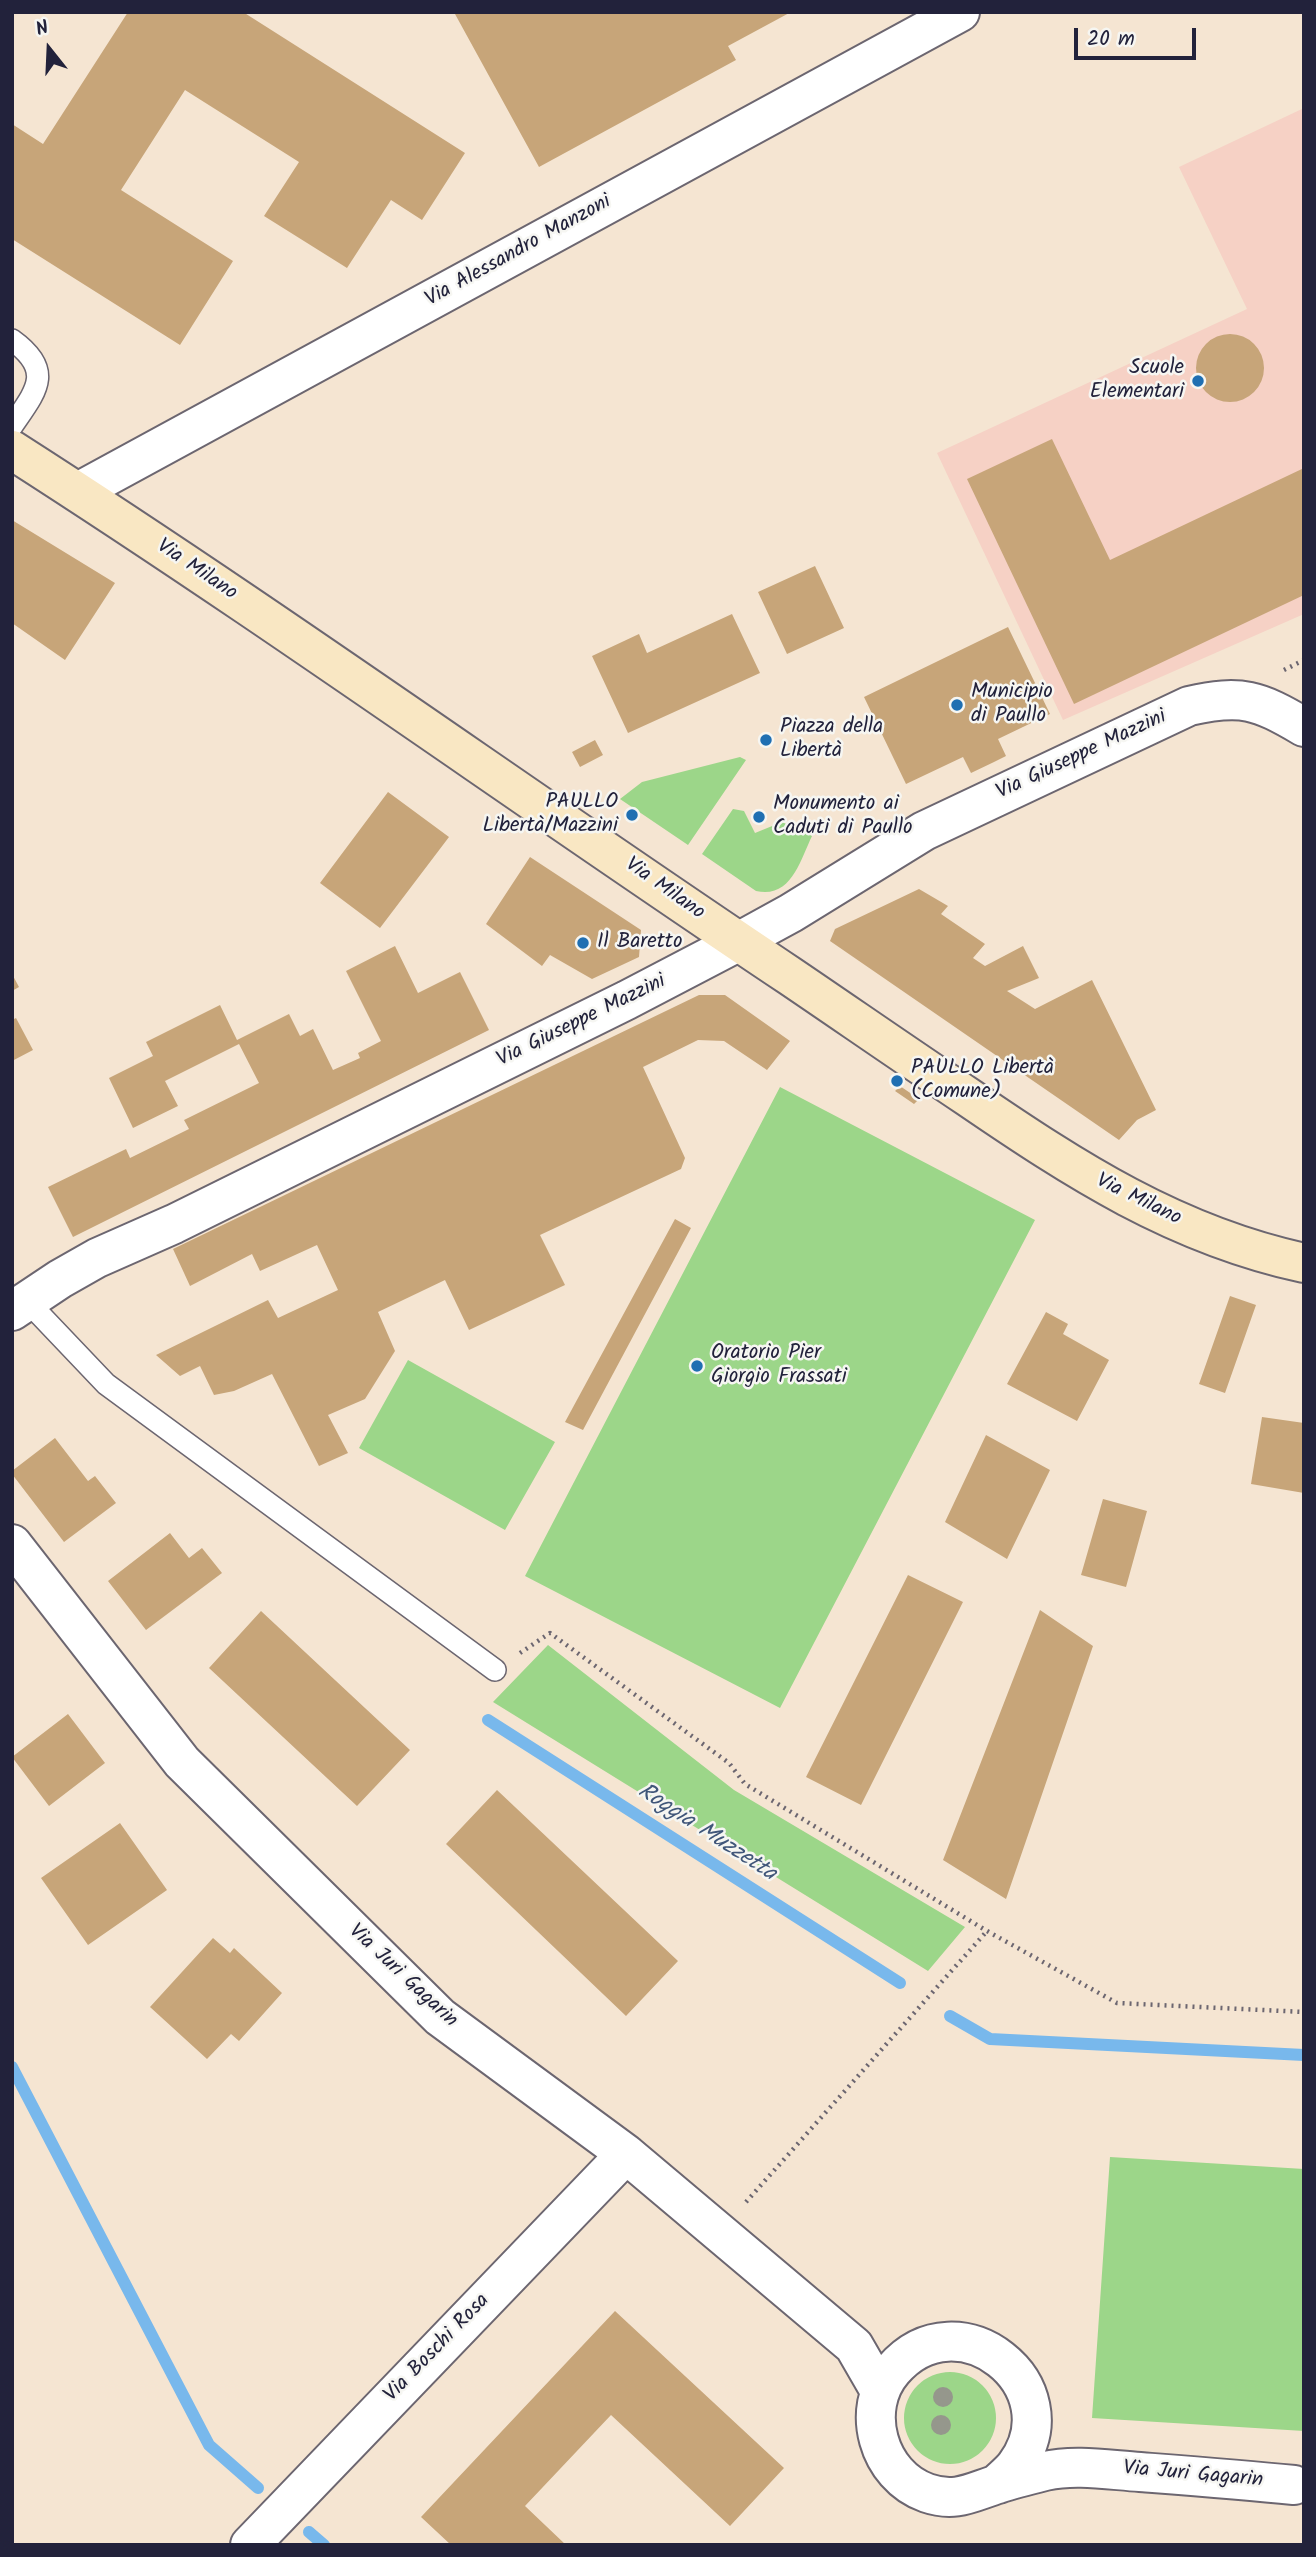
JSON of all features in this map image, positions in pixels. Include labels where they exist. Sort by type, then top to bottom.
[{"type":"street","name":"Via Alessandro Manzoni","points":[[78,492],[960,12]]},
{"type":"street","name":"Via Milano","points":[[19,463],[78,492],[512,785],[738,943],[1082,1173],[1192,1228],[1264,1253],[1304,1263]]},
{"type":"street","name":"Via Giuseppe Mazzini","points":[[20,1306],[97,1258],[174,1224],[738,943],[924,831],[1189,706],[1219,699],[1248,700],[1274,709],[1304,727]]},
{"type":"street","name":"Via Juri Gagarin","points":[[12,1544],[192,1772],[440,2017],[626,2154],[854,2346],[880,2391]]},
{"type":"street","name":"Via Boschi Rosa","points":[[250,2545],[626,2154]]},
{"type":"street","name":"Via Juri Gagarin","points":[[997,2484],[1016,2465],[1028,2441],[1031,2414],[1025,2389],[1010,2367],[989,2350],[964,2342],[937,2343],[912,2353],[892,2370],[880,2391],[875,2416],[877,2440],[888,2462],[905,2480],[926,2493],[950,2497],[975,2494],[997,2484],[1048,2470],[1092,2468],[1294,2485]]},
{"type":"street","name":"Via Juri Gagarin","points":[[854,2346],[912,2353]]},
{"type":"street","name":"Via Juri Gagarin","points":[[1031,2414],[1053,2446],[1068,2459],[1092,2468]]},
{"type":"lane","points":[[12,340],[29,354],[37,366],[39,379],[36,391],[12,426]]},
{"type":"lane","points":[[20,1306],[106,1384],[495,1670]]},
{"type":"path","points":[[495,1670],[550,1633],[729,1763],[745,1784],[987,1931],[1117,2003],[1304,2012]]},
{"type":"path","points":[[719,2232],[987,1931]]},
{"type":"shaded area","name":"Scuole Elementari","points":[[1304,108],[1304,614],[1063,720],[937,453],[1247,309],[1179,167]]},
{"type":"green space","points":[[740,757],[746,760],[688,845],[620,799],[642,782]]},
{"type":"green space","points":[[733,809],[744,811],[755,833],[782,822],[812,836],[793,876],[786,884],[768,892],[756,891],[702,854]]},
{"type":"green space","points":[[780,1087],[1035,1220],[780,1708],[525,1576]]},
{"type":"green space","points":[[408,1360],[555,1442],[505,1530],[359,1448]]},
{"type":"green space","points":[[548,1645],[734,1790],[965,1927],[928,1971],[493,1702]]},
{"type":"green space","points":[[1110,2157],[1304,2169],[1304,2431],[1092,2418]]},
{"type":"green space","points":[[950,2372],[968,2375],[983,2385],[993,2400],[996,2418],[993,2436],[983,2451],[968,2461],[950,2464],[932,2461],[917,2451],[907,2436],[904,2418],[907,2400],[917,2385],[932,2375]]},
{"type":"building","points":[[128,12],[243,12],[465,153],[422,220],[391,200],[347,268],[264,216],[299,162],[185,90],[121,190],[233,261],[180,345],[12,239],[12,124],[43,144]]},
{"type":"building","points":[[791,12],[728,46],[736,60],[539,167],[455,14]]},
{"type":"building","points":[[1223,334],[1237,334],[1249,339],[1259,349],[1264,368],[1259,387],[1249,397],[1237,402],[1223,402],[1211,397],[1201,387],[1196,375],[1196,361],[1201,349],[1211,339]]},
{"type":"building","points":[[1052,439],[1110,560],[1304,468],[1304,595],[1074,704],[967,479]]},
{"type":"building","points":[[12,520],[115,583],[65,660],[12,623]]},
{"type":"building","points":[[815,566],[844,628],[787,654],[758,592]]},
{"type":"building","points":[[732,614],[760,673],[628,733],[592,656],[639,634],[647,653]]},
{"type":"building","name":"Municipio di Paullo","points":[[1008,627],[1050,714],[998,739],[1006,756],[994,762],[971,773],[963,757],[906,784],[864,697]]},
{"type":"building","points":[[595,740],[603,755],[580,767],[572,752]]},
{"type":"building","points":[[388,792],[449,837],[380,928],[320,883]]},
{"type":"building","points":[[530,857],[641,930],[639,957],[592,979],[550,955],[542,966],[486,924]]},
{"type":"building","points":[[919,889],[948,906],[941,914],[985,944],[973,958],[985,966],[1023,946],[1039,978],[1007,991],[1035,1009],[1092,980],[1156,1110],[1137,1120],[1119,1140],[830,941],[835,929]]},
{"type":"building","points":[[395,946],[418,993],[460,972],[489,1030],[73,1237],[48,1187],[126,1149],[130,1158],[189,1129],[184,1120],[259,1083],[239,1044],[165,1081],[178,1106],[133,1128],[109,1078],[153,1056],[146,1042],[220,1005],[237,1040],[289,1014],[300,1036],[313,1029],[333,1070],[360,1058],[358,1053],[381,1041],[346,971]]},
{"type":"building","points":[[12,974],[19,987],[12,991]]},
{"type":"building","points":[[699,995],[725,995],[790,1041],[767,1070],[724,1041],[698,1040],[643,1067],[685,1158],[681,1169],[540,1235],[565,1285],[469,1330],[445,1280],[378,1312],[395,1351],[365,1399],[328,1415],[348,1453],[319,1466],[272,1374],[234,1391],[214,1395],[200,1366],[180,1376],[156,1355],[268,1300],[278,1318],[338,1290],[317,1245],[260,1271],[252,1254],[190,1286],[173,1249]]},
{"type":"building","points":[[16,1018],[33,1050],[12,1061],[12,1020]]},
{"type":"building","points":[[900,1086],[919,1099],[914,1104],[895,1091]]},
{"type":"building","points":[[675,1219],[691,1228],[583,1430],[565,1422]]},
{"type":"building","points":[[1230,1296],[1256,1305],[1225,1393],[1199,1384]]},
{"type":"building","points":[[1046,1312],[1068,1324],[1063,1334],[1109,1360],[1077,1421],[1007,1384]]},
{"type":"building","points":[[1262,1417],[1304,1423],[1304,1493],[1251,1484]]},
{"type":"building","points":[[986,1435],[1050,1470],[1007,1559],[945,1522]]},
{"type":"building","points":[[55,1438],[88,1481],[95,1476],[116,1503],[64,1542],[12,1474],[12,1471]]},
{"type":"building","points":[[1103,1499],[1147,1511],[1126,1587],[1081,1575]]},
{"type":"building","points":[[170,1533],[189,1558],[202,1548],[222,1573],[146,1630],[108,1581]]},
{"type":"building","points":[[908,1575],[963,1602],[861,1805],[806,1777]]},
{"type":"building","points":[[1040,1610],[1093,1646],[1006,1899],[943,1860]]},
{"type":"building","points":[[261,1611],[410,1750],[357,1806],[209,1668]]},
{"type":"building","points":[[68,1714],[105,1763],[49,1806],[12,1757]]},
{"type":"building","points":[[497,1790],[678,1961],[626,2016],[446,1844]]},
{"type":"building","points":[[120,1823],[167,1890],[88,1945],[41,1878]]},
{"type":"building","points":[[213,1938],[230,1953],[234,1948],[282,1993],[239,2041],[231,2034],[207,2059],[150,2007]]},
{"type":"building","points":[[615,2311],[784,2468],[730,2526],[611,2415],[525,2506],[566,2545],[451,2545],[421,2517]]},
{"type":"waterway","name":"Roggia Muzzetta","points":[[488,1720],[900,1983]]},
{"type":"waterway","name":"Roggia Muzzetta","points":[[950,2016],[990,2039],[1304,2055]]},
{"type":"waterway","points":[[12,2067],[209,2445],[258,2488]]},
{"type":"waterway","points":[[309,2532],[324,2545]]},
{"type":"place","name":"Scuole Elementari","points":[[1198,381]]},
{"type":"place","name":"Municipio di Paullo","points":[[957,705]]},
{"type":"place","name":"Piazza della Libertà","points":[[766,740]]},
{"type":"place","name":"PAULLO Libertà/Mazzini","points":[[632,815]]},
{"type":"place","name":"Monumento ai Caduti di Paullo","points":[[759,817]]},
{"type":"place","name":"Il Baretto","points":[[583,943]]},
{"type":"place","name":"PAULLO Libertà (Comune)","points":[[897,1081]]},
{"type":"place","name":"Oratorio Pier Giorgio Frassati","points":[[697,1366]]}]
